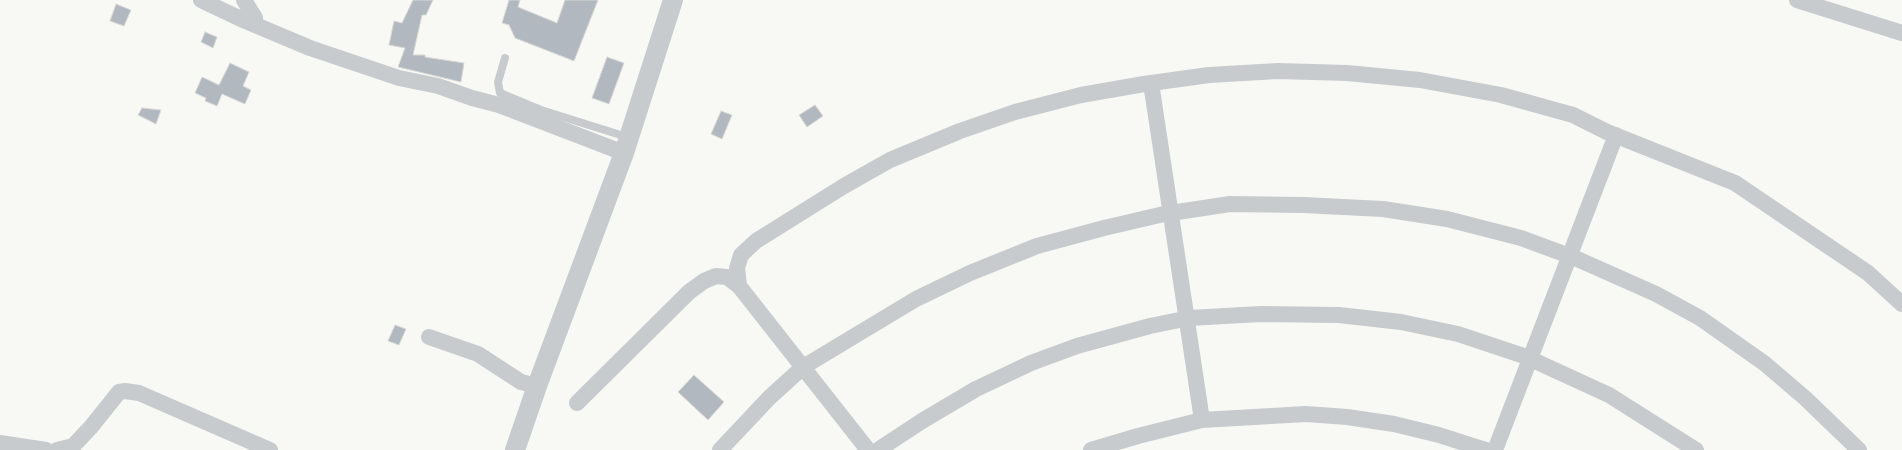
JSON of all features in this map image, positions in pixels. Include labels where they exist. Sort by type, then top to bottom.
[{"type":"street","points":[[201,0],[310,48],[399,78],[438,86],[626,145]]},
{"type":"street","points":[[244,0],[255,18],[255,25]]},
{"type":"street","points":[[516,450],[537,386],[626,145],[673,0]]},
{"type":"street","points":[[1797,0],[1902,33]]},
{"type":"street","points":[[738,286],[737,268],[742,256],[756,241],[844,186],[890,160],[960,131],[1015,112],[1080,95],[1209,75],[1278,71],[1347,73],[1420,80],[1510,98],[1573,115],[1616,136],[1735,183],[1868,273],[1902,304]]},
{"type":"street","points":[[1151,83],[1202,420]]},
{"type":"street","points":[[1495,450],[1616,136]]},
{"type":"street","points":[[720,450],[769,398],[803,367],[916,299],[970,273],[1046,243],[1164,214],[1230,204],[1302,205],[1383,210],[1447,219],[1521,238],[1575,258],[1656,294],[1700,318],[1764,363],[1806,398],[1859,450]]},
{"type":"street","points":[[577,403],[696,286],[716,276],[726,277],[738,286],[868,450]]},
{"type":"street","points":[[878,450],[922,420],[976,389],[1040,360],[1077,346],[1150,326],[1189,318],[1261,314],[1339,315],[1401,322],[1458,334],[1524,356],[1609,396],[1696,450]]},
{"type":"street","points":[[429,337],[478,354],[521,382],[537,386]]},
{"type":"street","points":[[57,450],[73,446],[119,392],[125,391],[139,393],[270,450]]},
{"type":"street","points":[[1091,450],[1202,420],[1306,414],[1347,417],[1394,424],[1439,435],[1486,450]]},
{"type":"street","points":[[0,442],[46,450]]},
{"type":"lane","points":[[505,58],[498,82],[500,93],[626,145]]},
{"type":"building","points":[[413,0],[433,0],[426,15],[422,15],[413,55],[425,55],[425,57],[464,63],[461,82],[398,67],[405,48],[389,45],[394,21],[402,23]]},
{"type":"building","points":[[509,0],[520,0],[518,7],[557,23],[565,0],[598,0],[574,61],[515,38],[509,25],[502,23]]},
{"type":"building","points":[[116,4],[131,10],[124,26],[110,21]]},
{"type":"building","points":[[205,32],[217,37],[213,48],[201,42]]},
{"type":"building","points":[[607,57],[624,63],[609,104],[592,98]]},
{"type":"building","points":[[230,63],[249,72],[243,86],[251,90],[245,104],[222,94],[217,106],[205,101],[206,98],[195,93],[202,77],[219,85]]},
{"type":"building","points":[[815,105],[823,116],[807,127],[799,115]]},
{"type":"building","points":[[142,108],[161,110],[156,124],[138,115]]},
{"type":"building","points":[[721,111],[732,115],[722,139],[711,134]]},
{"type":"building","points":[[395,325],[406,329],[399,345],[388,341]]},
{"type":"building","points":[[694,375],[724,402],[708,420],[678,392]]}]
